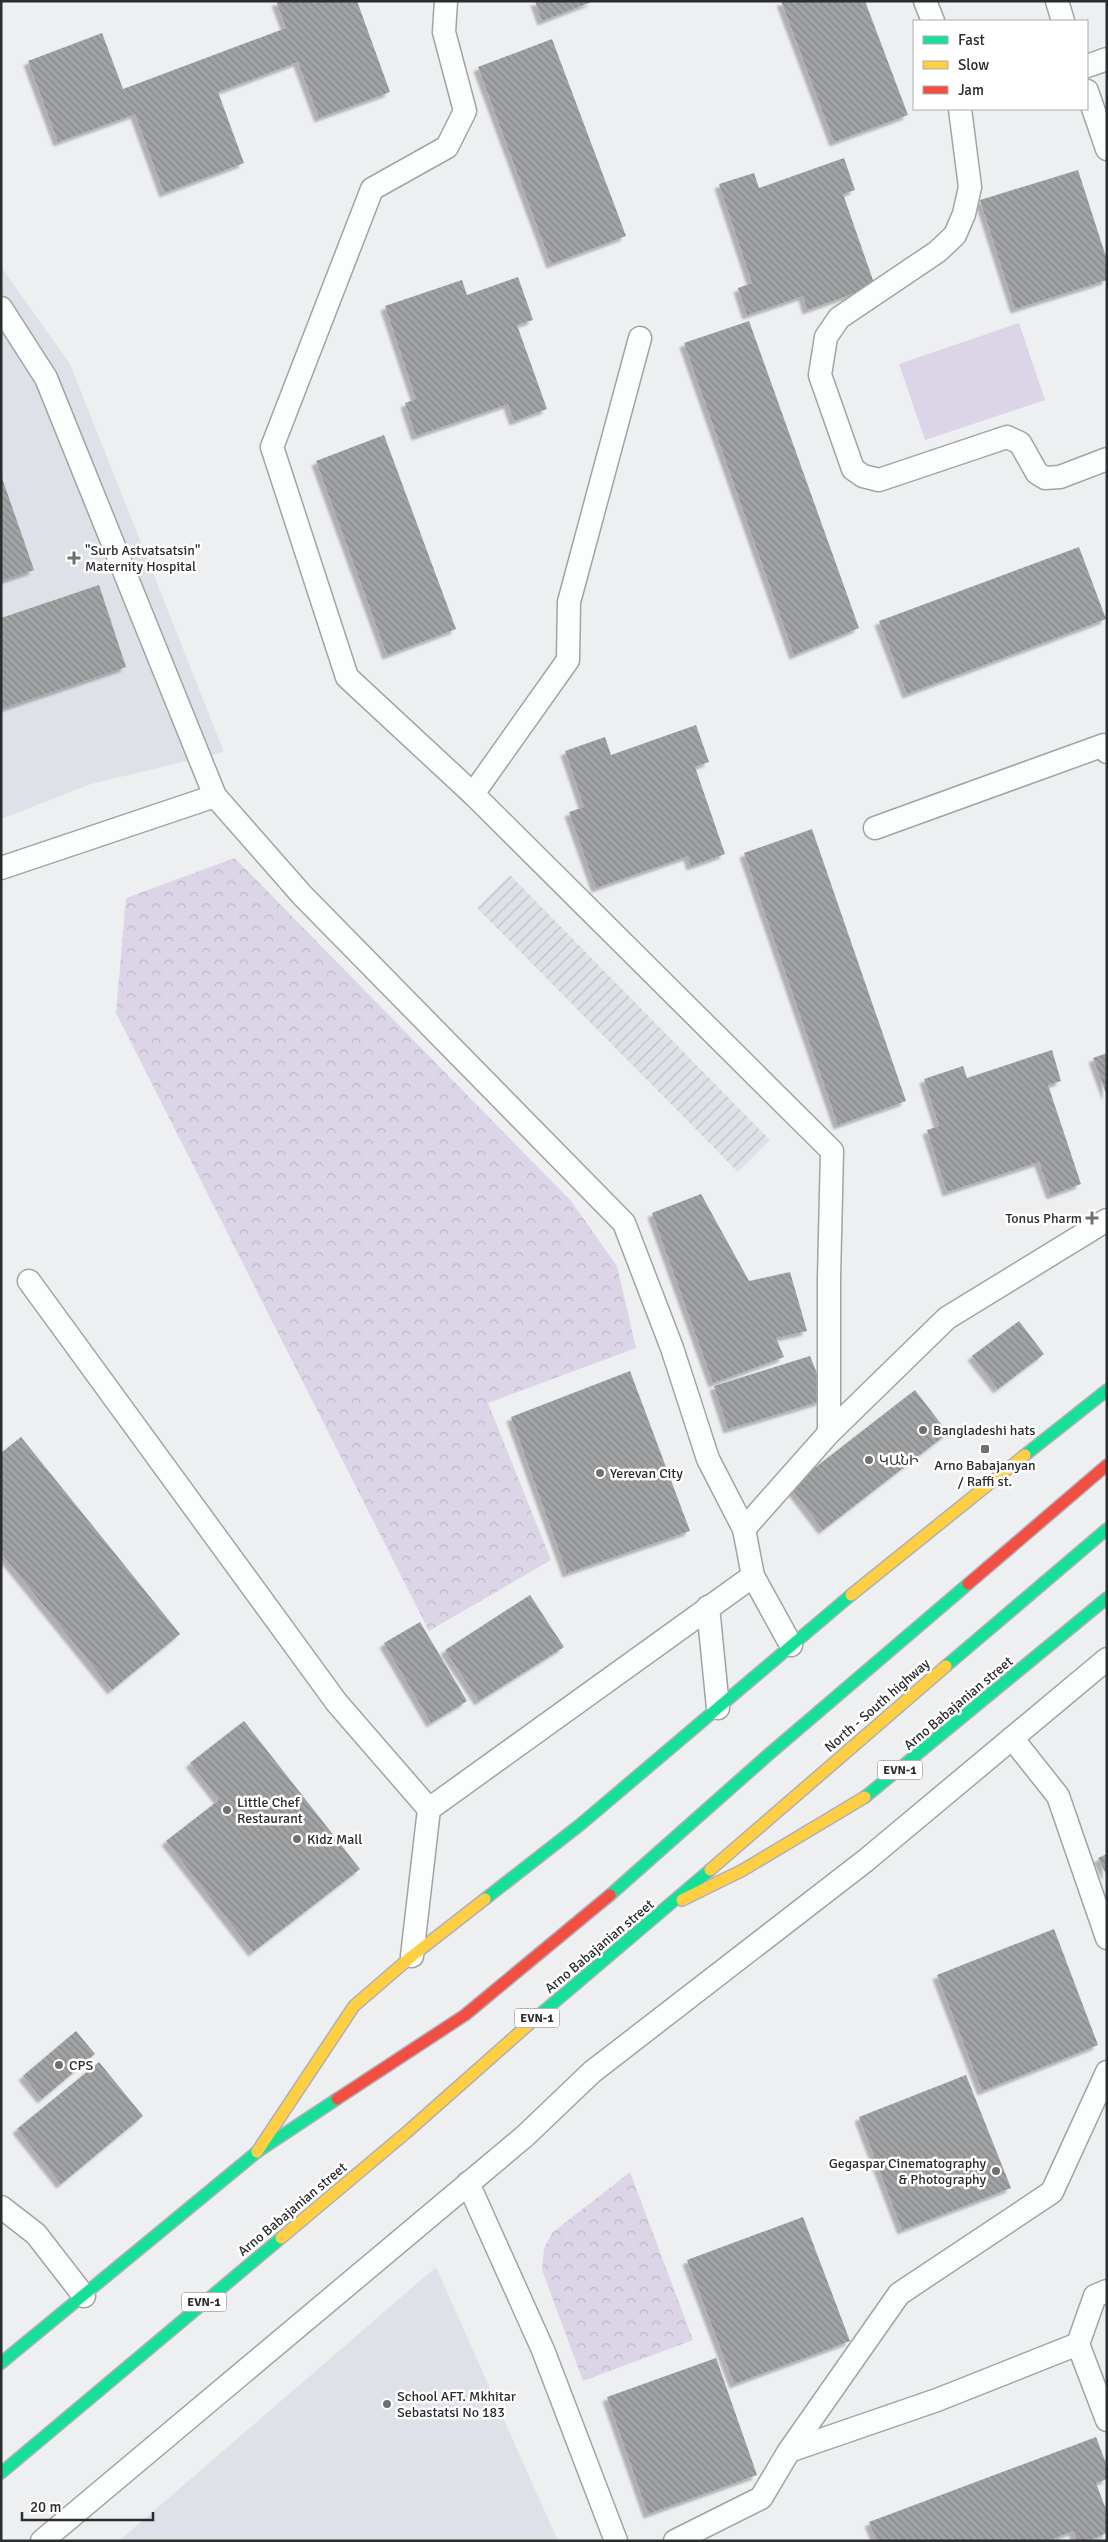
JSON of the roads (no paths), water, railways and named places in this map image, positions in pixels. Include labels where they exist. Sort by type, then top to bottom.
[{"type":"main road","points":[[257,2152],[354,2006],[412,1956],[581,1824],[878,1572],[1107,1390]]},
{"type":"main road","points":[[1,2363],[257,2152],[465,2015],[532,1962],[653,1859],[768,1755],[1107,1465]]},
{"type":"main road","name":"North - South highway","points":[[669,1906],[859,1740],[1107,1529]]},
{"type":"main road","name":"Arno Babajanian street","points":[[1,2473],[407,2132],[579,1980],[669,1906],[743,1870],[869,1795],[1107,1598]]},
{"type":"lane","points":[[446,1],[444,32],[465,111],[447,147],[372,190],[272,447],[347,677],[473,794],[832,1152],[829,1278],[829,1433]]},
{"type":"lane","points":[[925,1],[932,20]]},
{"type":"lane","points":[[1057,1],[1063,20]]},
{"type":"lane","points":[[1088,66],[1107,59]]},
{"type":"lane","points":[[1088,95],[1107,149]]},
{"type":"lane","points":[[960,110],[970,187],[964,214],[955,235],[937,252],[839,318],[826,337],[820,375],[853,470],[863,476],[879,480],[1007,437],[1020,443],[1038,473],[1045,478],[1060,477],[1107,459]]},
{"type":"lane","points":[[1,308],[46,378],[215,796],[302,895],[624,1223],[672,1348],[708,1460],[744,1529],[753,1576],[791,1645]]},
{"type":"lane","points":[[473,794],[568,660],[569,602],[640,338]]},
{"type":"lane","points":[[875,828],[1104,745],[1107,752]]},
{"type":"lane","points":[[1,868],[215,796]]},
{"type":"lane","points":[[744,1529],[829,1433],[947,1318],[1107,1220]]},
{"type":"lane","points":[[29,1281],[337,1703],[429,1809],[412,1956]]},
{"type":"lane","points":[[429,1809],[753,1576]]},
{"type":"lane","points":[[708,1608],[718,1708]]},
{"type":"lane","points":[[42,2541],[525,2136],[592,2072],[865,1861],[1107,1659]]},
{"type":"lane","points":[[1012,1738],[1058,1796],[1107,1938]]},
{"type":"lane","points":[[676,2541],[760,2498],[789,2451],[899,2294],[1052,2192],[1107,2072]]},
{"type":"lane","points":[[468,2183],[543,2350],[616,2541]]},
{"type":"lane","points":[[1,2207],[36,2234],[84,2296]]},
{"type":"lane","points":[[1107,2291],[1095,2296],[1078,2344],[1107,2420]]},
{"type":"lane","points":[[789,2451],[937,2400],[1078,2344]]},
{"type":"place","name":"\"Surb Astvatsatsin\" Maternity Hospital","points":[[74,558]]},
{"type":"place","name":"Tonus Pharm","points":[[1092,1218]]},
{"type":"place","name":"Bangladeshi hats","points":[[923,1430]]},
{"type":"place","name":"Arno Babajanyan / Raffi st.","points":[[985,1449]]},
{"type":"place","name":"ԿԱՆԻ","points":[[869,1460]]},
{"type":"place","name":"Yerevan City","points":[[600,1473]]},
{"type":"place","name":"Little Chef Restaurant","points":[[227,1810]]},
{"type":"place","name":"Kidz Mall","points":[[297,1839]]},
{"type":"place","name":"CPS","points":[[59,2065]]},
{"type":"place","name":"Gegaspar Cinematography & Photography","points":[[996,2171]]},
{"type":"place","name":"School AFT. Mkhitar Sebastatsi No 183","points":[[387,2404]]}]
